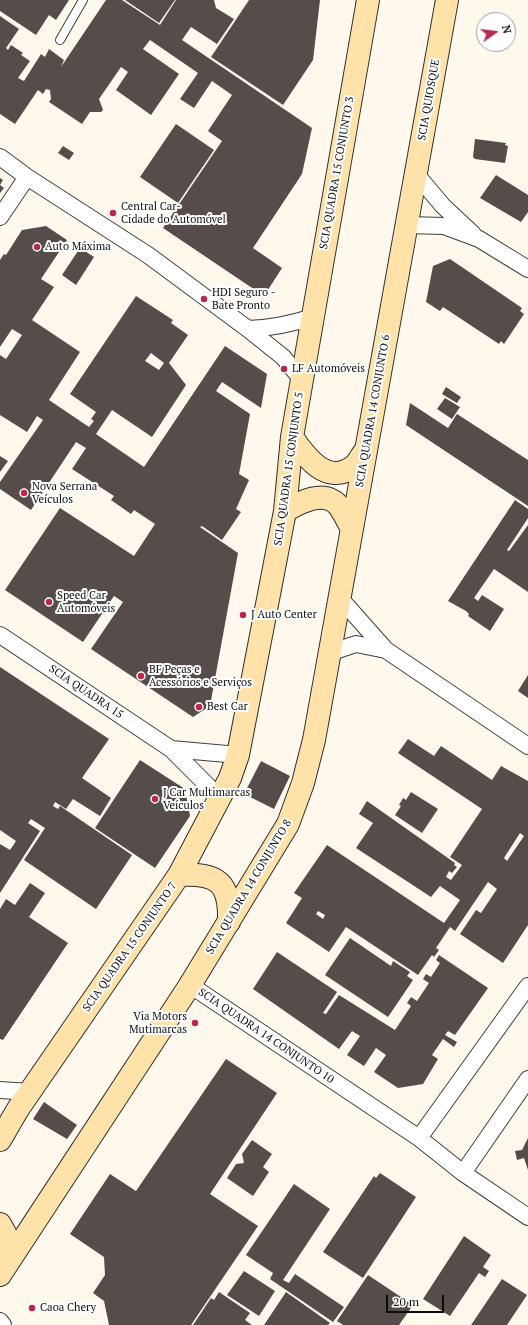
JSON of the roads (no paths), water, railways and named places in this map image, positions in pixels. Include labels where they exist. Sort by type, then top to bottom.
[{"type":"main road","name":"SCIA QUADRA 15 CONJUNTO 3","points":[[308,347],[368,0]]},
{"type":"main road","name":"SCIA QUIOSQUE","points":[[411,200],[447,0]]},
{"type":"main road","name":"SCIA QUADRA 14 CONJUNTO 6","points":[[336,621],[351,527],[411,200]]},
{"type":"main road","name":"SCIA QUADRA 15 CONJUNTO 5","points":[[230,778],[238,755],[285,511],[292,437],[308,347]]},
{"type":"main road","points":[[292,437],[307,458],[319,468],[332,472],[344,471],[354,466],[365,451]]},
{"type":"main road","points":[[285,511],[303,501],[326,498],[337,504],[351,527]]},
{"type":"main road","name":"SCIA QUADRA 14 CONJUNTO 8","points":[[190,985],[288,824],[303,782],[314,740],[336,621]]},
{"type":"main road","name":"SCIA QUADRA 15 CONJUNTO 7","points":[[2,1130],[179,875],[230,778]]},
{"type":"main road","points":[[179,875],[196,874],[221,883],[228,895],[229,922]]},
{"type":"main road","name":"SCIA QUADRA 14 CONJUNTO 10","points":[[0,1275],[11,1256],[190,985]]},
{"type":"main road","points":[[0,1224],[6,1235],[11,1256]]},
{"type":"street","points":[[0,157],[27,177],[148,255],[248,329],[283,357],[302,380]]},
{"type":"street","points":[[416,174],[444,206],[479,239]]},
{"type":"street","points":[[0,217],[27,177]]},
{"type":"street","points":[[407,226],[444,226],[479,239],[528,269]]},
{"type":"street","points":[[248,329],[287,326],[313,317]]},
{"type":"street","points":[[339,596],[386,650],[528,746]]},
{"type":"street","name":"SCIA QUADRA 15","points":[[0,635],[171,749],[219,797]]},
{"type":"street","points":[[329,653],[356,644],[386,650]]},
{"type":"street","name":"SCIA QUADRA 15","points":[[171,749],[238,755]]},
{"type":"street","name":"SCIA QUADRA 14 CONJUNTO 10","points":[[190,985],[419,1138],[463,1174],[528,1217]]},
{"type":"street","points":[[419,1138],[528,986]]},
{"type":"street","points":[[463,1174],[528,1079]]},
{"type":"street","points":[[0,1090],[24,1100]]},
{"type":"street","points":[[0,1321],[3,1325]]},
{"type":"lane","points":[[60,40],[83,0]]},
{"type":"place","name":"Central Car- Cidade do Automóvel","points":[[113,213]]},
{"type":"place","name":"Auto Máxima","points":[[37,247]]},
{"type":"place","name":"HDI Seguro - Bate Pronto","points":[[204,299]]},
{"type":"place","name":"LF Automóveis","points":[[284,369]]},
{"type":"place","name":"Nova Serrana Veículos","points":[[24,493]]},
{"type":"place","name":"Speed Car Automóveis","points":[[49,602]]},
{"type":"place","name":"J Auto Center","points":[[243,615]]},
{"type":"place","name":"BF Peças e Acessórios e Serviços","points":[[141,676]]},
{"type":"place","name":"Best Car","points":[[199,707]]},
{"type":"place","name":"J Car Multimarcas Veículos","points":[[155,799]]},
{"type":"place","name":"Via Motors Mutimarcas","points":[[195,1023]]},
{"type":"place","name":"Caoa Chery","points":[[32,1308]]}]
